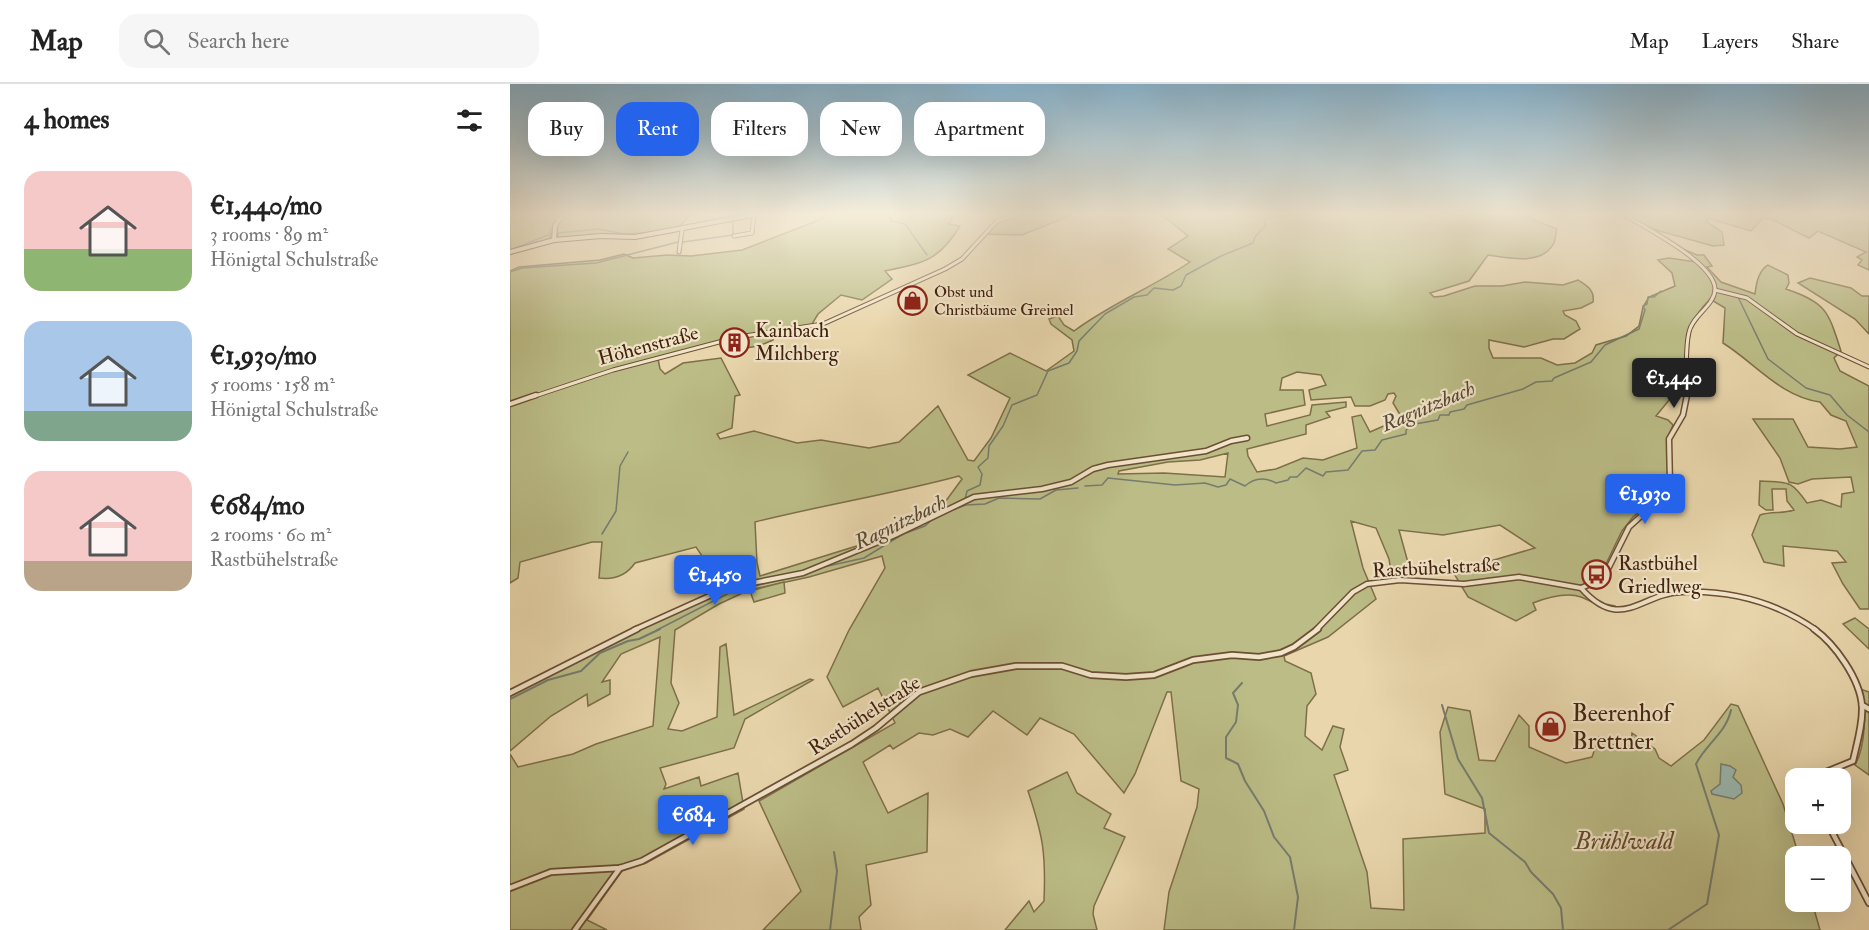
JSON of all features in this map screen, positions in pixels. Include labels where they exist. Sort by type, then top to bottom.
[{"type":"street","name":"Höhenstraße","points":[[510,404],[613,370],[678,352],[738,337],[823,324],[945,269],[966,254]]},
{"type":"street","points":[[1684,254],[1697,263],[1712,281],[1715,290],[1712,300],[1693,319],[1689,330],[1684,410],[1669,439],[1670,485],[1626,530],[1605,573],[1590,585],[1581,588],[1604,606],[1619,609],[1630,609],[1672,593],[1739,595],[1784,609],[1814,628],[1835,648],[1853,681],[1862,705],[1853,761],[1836,768]]},
{"type":"street","points":[[1715,290],[1747,298],[1797,334],[1869,367]]},
{"type":"street","points":[[510,693],[605,644],[727,588],[802,573],[893,536],[967,500],[980,496],[1052,487],[1071,482],[1093,469],[1108,465],[1206,452],[1231,441],[1247,438]]},
{"type":"street","name":"Rastbühelstraße","points":[[510,888],[551,872],[620,868],[647,859],[852,744],[876,728],[919,692],[971,674],[1016,666],[1062,666],[1091,675],[1126,677],[1154,675],[1193,660],[1232,655],[1259,657],[1281,653],[1294,647],[1326,622],[1353,592],[1367,584],[1382,581],[1464,584],[1519,577],[1581,588]]},
{"type":"street","points":[[1862,705],[1869,709]]},
{"type":"street","points":[[1833,834],[1869,903]]},
{"type":"street","points":[[575,930],[620,868]]},
{"type":"green space","name":"Brühlwald","points":[[622,254],[633,258],[667,255],[936,254],[910,266],[885,271],[892,279],[862,300],[841,295],[818,314],[809,329],[774,333],[773,340],[755,347],[736,347],[725,341],[658,359],[660,369],[665,374],[683,363],[721,358],[740,395],[735,396],[732,428],[717,434],[720,439],[754,431],[797,443],[821,440],[869,448],[899,442],[938,406],[968,460],[974,461],[991,438],[1010,398],[968,375],[1010,353],[1046,371],[1074,351],[1072,340],[1051,324],[1049,319],[1058,316],[1064,325],[1074,331],[1102,312],[1190,262],[1177,254],[1543,254],[1524,259],[1488,255],[1469,281],[1430,293],[1434,297],[1475,286],[1502,286],[1525,282],[1563,285],[1578,280],[1592,291],[1593,302],[1581,308],[1563,311],[1565,315],[1576,321],[1580,329],[1564,339],[1553,339],[1524,347],[1489,340],[1493,358],[1541,358],[1557,365],[1575,363],[1592,353],[1596,345],[1626,336],[1639,326],[1643,307],[1649,297],[1675,286],[1672,273],[1658,260],[1669,258],[1696,262],[1686,254],[1704,255],[1712,266],[1707,267],[1721,282],[1755,294],[1760,274],[1768,265],[1788,275],[1789,283],[1786,289],[1818,304],[1829,317],[1841,351],[1834,358],[1840,371],[1869,386],[1869,609],[1860,609],[1843,584],[1832,563],[1846,562],[1837,551],[1783,546],[1784,566],[1764,562],[1752,535],[1760,515],[1794,510],[1787,501],[1786,489],[1772,489],[1773,510],[1766,510],[1759,505],[1760,481],[1788,484],[1797,490],[1807,503],[1821,500],[1841,507],[1842,494],[1854,492],[1851,477],[1812,479],[1798,484],[1789,482],[1780,458],[1753,419],[1793,419],[1808,447],[1840,449],[1857,447],[1846,421],[1831,415],[1820,402],[1806,399],[1781,386],[1723,343],[1725,308],[1710,299],[1697,316],[1690,331],[1688,368],[1685,369],[1684,382],[1656,416],[1668,420],[1673,425],[1667,449],[1673,489],[1655,506],[1647,505],[1633,517],[1622,531],[1604,568],[1593,580],[1577,589],[1605,604],[1615,606],[1617,612],[1581,597],[1563,595],[1533,603],[1536,610],[1516,621],[1468,597],[1453,572],[1535,548],[1500,525],[1443,535],[1399,530],[1412,577],[1392,577],[1389,559],[1376,528],[1351,521],[1363,568],[1376,599],[1328,637],[1284,656],[1285,661],[1311,673],[1316,694],[1307,706],[1305,736],[1322,750],[1333,726],[1344,729],[1340,747],[1348,770],[1334,775],[1367,872],[1371,908],[1404,910],[1403,839],[1485,833],[1485,809],[1445,794],[1440,732],[1448,707],[1470,711],[1479,760],[1495,761],[1519,715],[1529,726],[1529,747],[1566,763],[1592,757],[1599,737],[1610,744],[1625,747],[1631,744],[1632,733],[1655,749],[1659,758],[1671,766],[1704,740],[1731,704],[1738,706],[1783,804],[1785,834],[1792,834],[1796,846],[1785,846],[1785,912],[1815,912],[1820,930],[1164,930],[1169,892],[1197,807],[1199,789],[1181,781],[1171,692],[1167,692],[1135,774],[1124,793],[1074,734],[1040,718],[1027,735],[993,711],[968,737],[950,729],[933,735],[919,733],[893,749],[890,745],[863,762],[888,813],[928,793],[927,852],[866,865],[871,905],[859,917],[861,930],[763,930],[801,891],[759,801],[895,723],[878,688],[843,707],[827,677],[849,630],[885,568],[882,556],[809,577],[749,590],[719,604],[675,630],[671,683],[679,703],[668,729],[682,731],[717,717],[720,647],[726,644],[734,715],[810,679],[813,680],[745,719],[734,748],[660,768],[666,784],[664,789],[699,777],[701,786],[738,773],[744,809],[646,863],[622,871],[587,920],[607,930],[510,930],[510,754],[518,767],[573,754],[596,744],[653,726],[660,637],[621,654],[602,682],[610,680],[610,694],[588,706],[587,694],[551,716],[510,751],[510,696],[613,638],[724,588],[696,547],[635,563],[619,576],[599,578],[602,542],[592,542],[520,562],[518,578],[510,583],[510,271],[519,267],[600,260]],"holes":[[[1297,372],[1321,375],[1326,385],[1309,390],[1311,400],[1351,397],[1355,406],[1370,406],[1385,400],[1388,394],[1394,393],[1396,396],[1393,403],[1402,418],[1370,432],[1361,415],[1352,417],[1357,448],[1323,460],[1303,458],[1276,469],[1257,472],[1248,456],[1247,449],[1306,434],[1306,425],[1330,417],[1326,412],[1346,407],[1346,402],[1312,405],[1310,415],[1267,426],[1265,414],[1305,405],[1303,390],[1280,390],[1282,378]],[[1228,453],[1225,477],[1164,473],[1118,474],[1119,471],[1168,462],[1200,460]],[[959,476],[962,479],[934,517],[905,531],[760,576],[755,522]]]},
{"type":"green space","points":[[1869,254],[1869,270],[1858,265],[1862,260],[1857,257]]},
{"type":"green space","points":[[1810,278],[1851,288],[1862,296],[1869,296],[1869,334],[1855,319],[1798,283]]},
{"type":"green space","points":[[784,582],[785,593],[754,602],[750,591]]},
{"type":"green space","points":[[1855,618],[1869,629],[1869,649],[1843,624]]},
{"type":"green space","points":[[1860,689],[1869,692],[1869,775],[1855,765],[1861,748],[1864,727],[1864,706]]},
{"type":"green space","points":[[1067,772],[1077,793],[1111,814],[1104,828],[1125,837],[1094,906],[1093,914],[1097,930],[1005,930],[1029,901],[1034,912],[1044,901],[1042,845],[1028,791]]},
{"type":"water","points":[[1721,764],[1736,770],[1733,777],[1741,785],[1742,793],[1734,799],[1712,794],[1711,791],[1720,784]]},
{"type":"waterway","points":[[510,272],[522,268],[596,263],[629,254]]},
{"type":"waterway","points":[[965,500],[967,491],[980,485],[982,474],[978,467],[988,458],[989,446],[1003,426],[1012,405],[1037,395],[1048,371],[1069,363],[1077,351],[1079,341],[1105,314],[1134,297],[1147,295],[1154,288],[1173,290],[1181,286],[1186,275],[1225,254]]},
{"type":"waterway","name":"Ragnitzbach","points":[[1085,486],[1102,485],[1108,478],[1175,485],[1205,483],[1218,487],[1226,485],[1230,479],[1245,486],[1260,479],[1276,483],[1288,480],[1290,477],[1297,477],[1306,468],[1323,476],[1326,472],[1348,470],[1362,451],[1375,450],[1382,440],[1406,434],[1406,430],[1415,424],[1438,420],[1440,415],[1449,415],[1450,412],[1464,409],[1467,405],[1523,389],[1536,382],[1552,381],[1554,378],[1591,362],[1605,345],[1639,329],[1645,310],[1643,306],[1647,304],[1648,297],[1654,297],[1661,291]]},
{"type":"waterway","points":[[1738,297],[1768,359],[1806,388],[1830,395],[1847,415],[1869,432]]},
{"type":"waterway","points":[[602,534],[616,511],[620,466],[628,452]]},
{"type":"waterway","name":"Ragnitzbach","points":[[950,511],[966,505],[985,504],[999,498],[1040,499],[1056,490],[1078,488]]},
{"type":"waterway","name":"Ragnitzbach","points":[[819,568],[864,558],[903,534],[925,526],[935,517]]},
{"type":"waterway","name":"Ragnitzbach","points":[[657,630],[731,592],[795,576]]},
{"type":"waterway","name":"Ragnitzbach","points":[[510,699],[548,680],[581,671],[600,653],[660,629]]},
{"type":"waterway","points":[[1242,683],[1233,693],[1238,705],[1236,722],[1226,737],[1226,758],[1238,764],[1245,781],[1264,811],[1274,837],[1290,857],[1298,897],[1294,930]]},
{"type":"waterway","points":[[1442,705],[1458,759],[1482,798],[1489,833],[1525,862],[1531,872],[1553,894],[1561,908],[1563,930]]},
{"type":"waterway","points":[[1668,930],[1707,904],[1719,835],[1696,764],[1725,725],[1731,710]]},
{"type":"waterway","points":[[830,930],[837,871],[834,852]]},
{"type":"place","name":"Obst und Christbäume Greimel","points":[[913,300]]},
{"type":"place","name":"Kainbach Milchberg","points":[[734,342]]},
{"type":"place","name":"Rastbühel Griedlweg","points":[[1597,575]]},
{"type":"place","name":"Beerenhof Brettner","points":[[1551,727]]}]
